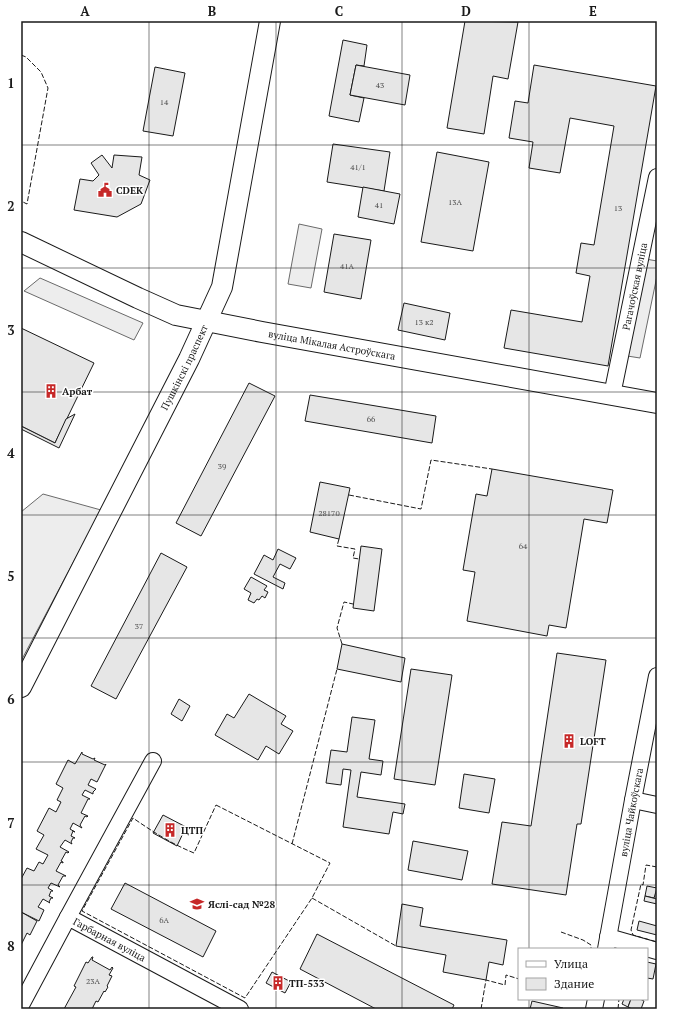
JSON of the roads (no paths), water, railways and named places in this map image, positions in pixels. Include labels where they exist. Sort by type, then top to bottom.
[{"type":"main road","name":"Пушкінскі праспект","points":[[21,687],[207,322],[222,287],[270,21]]},
{"type":"main road","name":"вуліца Мікалая Астроўскага","points":[[21,242],[176,315],[207,322],[657,404]]},
{"type":"street","name":"Рагачоўская вуліца","points":[[612,395],[657,177]]},
{"type":"street","name":"вуліца Чайкоўскага","points":[[607,943],[657,676]]},
{"type":"street","points":[[68,917],[153,761]]},
{"type":"street","points":[[633,800],[657,805]]},
{"type":"street","name":"Гарбарная вуліца","points":[[21,1005],[68,917],[240,1009]]},
{"type":"street","points":[[607,943],[638,948]]},
{"type":"place","name":"CDEK","points":[[105,190]]},
{"type":"place","name":"Арбат","points":[[51,391]]},
{"type":"place","name":"LOFT","points":[[569,741]]},
{"type":"place","name":"ЦТП","points":[[170,830]]},
{"type":"place","name":"Яслі-сад №28","points":[[197,904]]},
{"type":"place","name":"ТП-533","points":[[278,983]]}]
